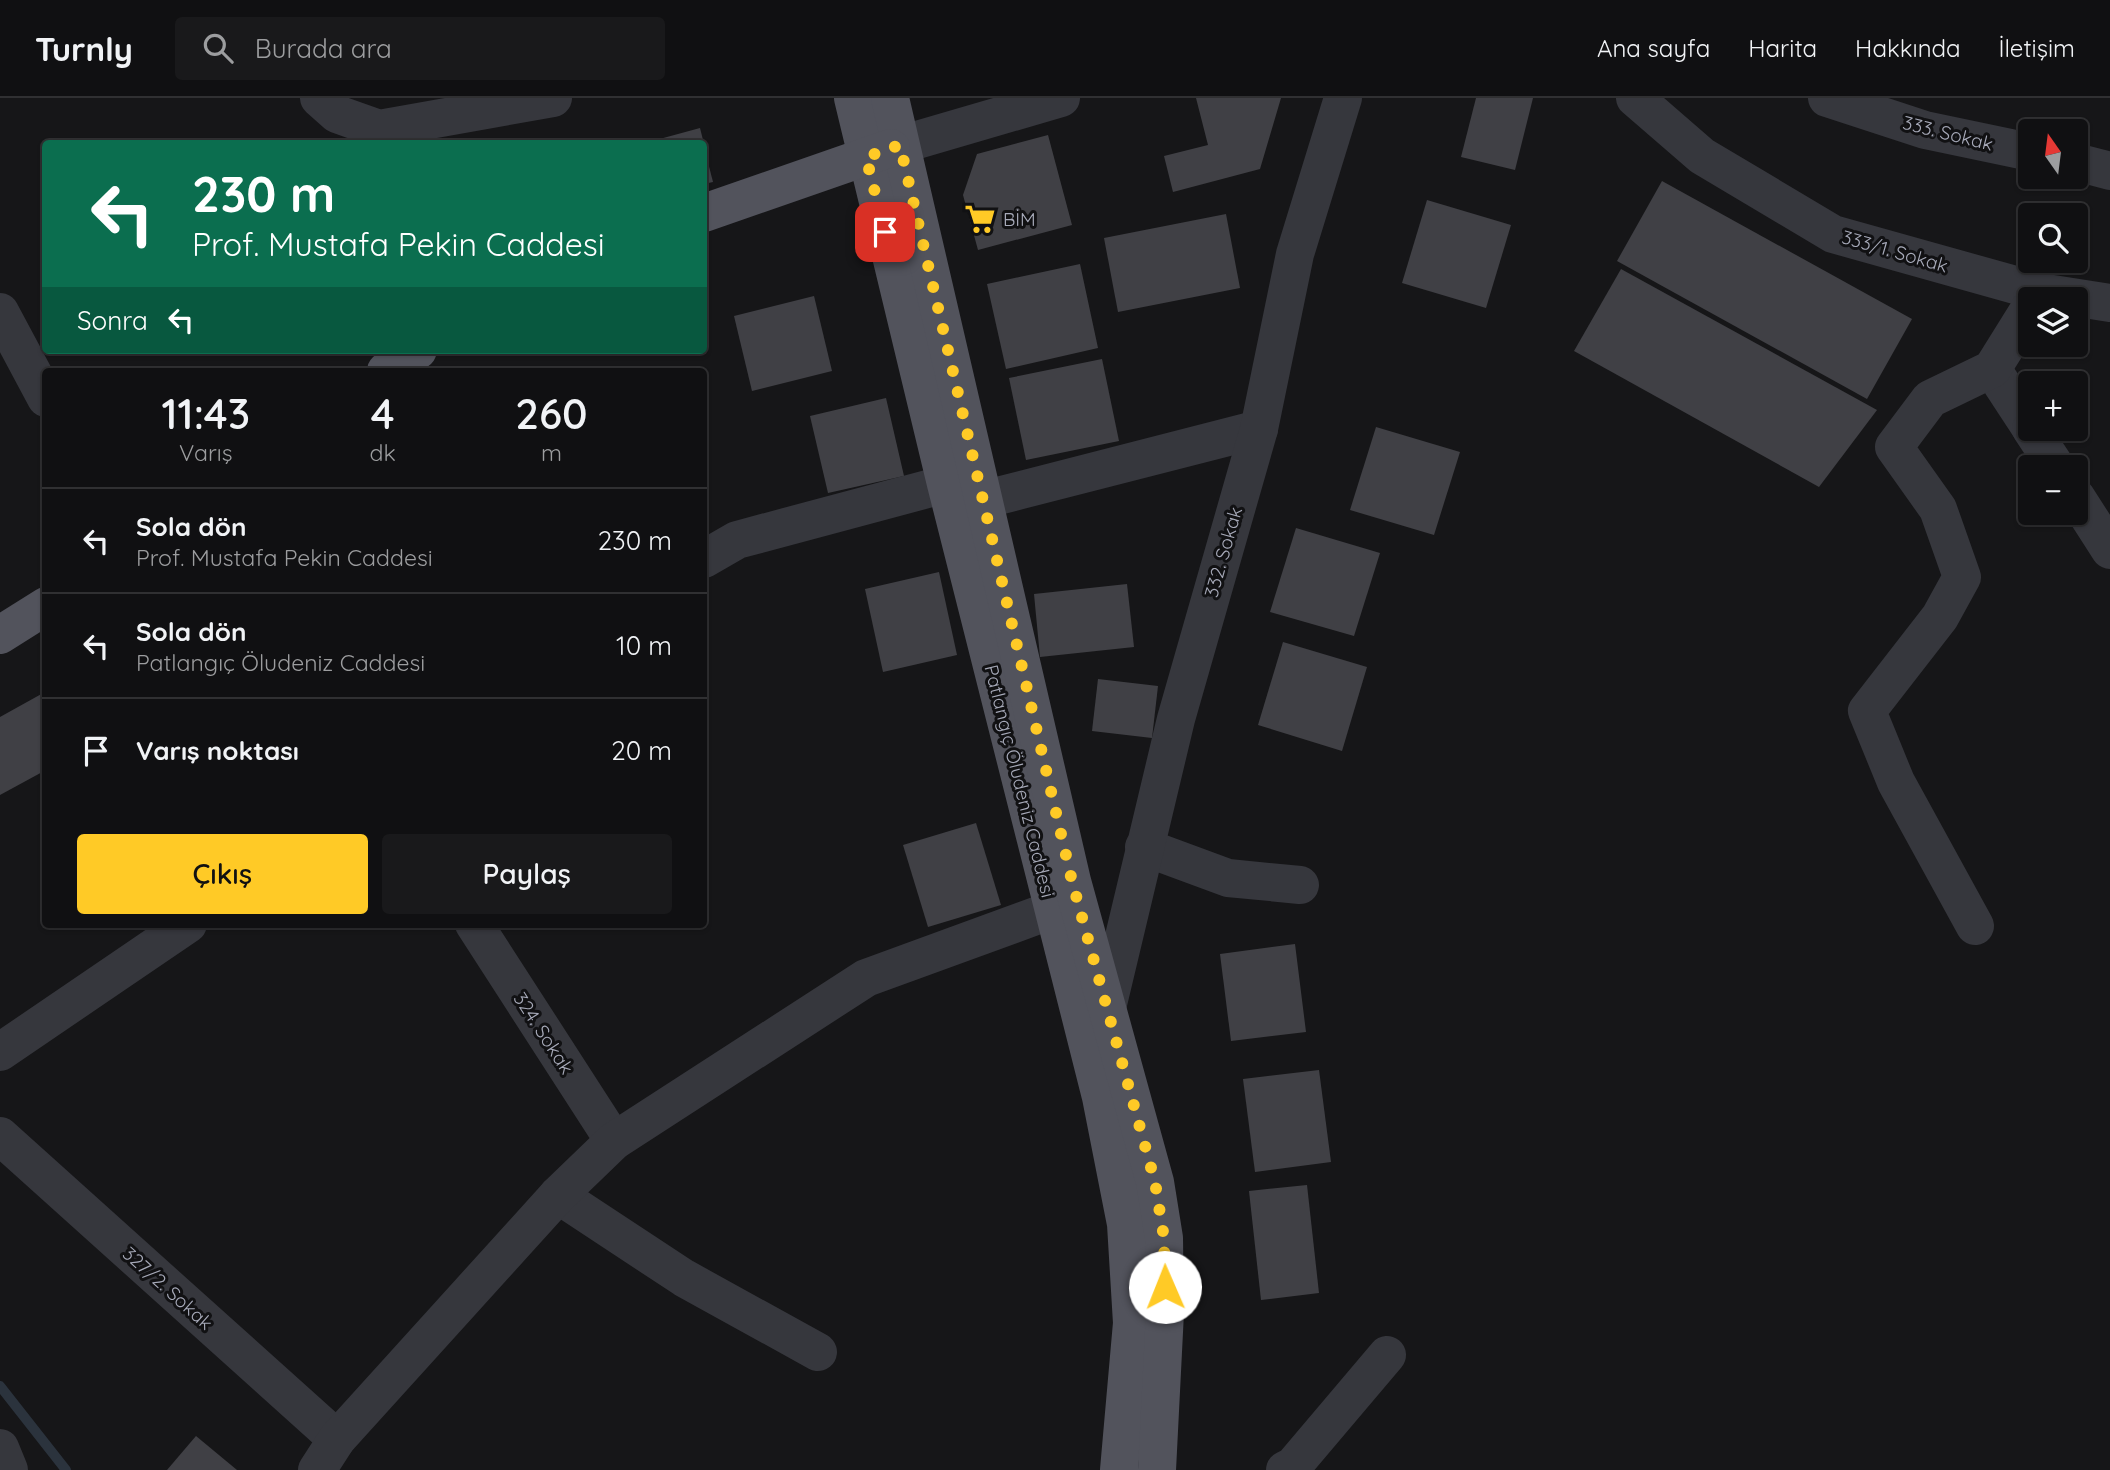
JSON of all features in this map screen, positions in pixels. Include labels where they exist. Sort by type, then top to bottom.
[{"type":"main road","name":"Patlangıç Öludeniz Caddesi","points":[[853,98],[883,151],[982,500],[1072,881],[1155,1182],[1164,1238],[1165,1312],[1157,1470]]},
{"type":"main road","name":"Patlangıç Öludeniz Caddesi","points":[[890,98],[883,151],[946,484],[1101,1097],[1126,1224],[1132,1323],[1119,1470]]},
{"type":"main road","points":[[707,212],[883,151]]},
{"type":"main road","points":[[391,368],[412,354]]},
{"type":"main road","points":[[0,635],[42,609]]},
{"type":"street","points":[[319,98],[337,114],[379,129],[553,98]]},
{"type":"street","points":[[883,151],[1061,98]]},
{"type":"street","name":"332. Sokak","points":[[1107,1008],[1176,719],[1259,429],[1295,254],[1343,98]]},
{"type":"street","name":"333/1. Sokak","points":[[1635,98],[1702,156],[1833,234],[2018,294]]},
{"type":"street","name":"333. Sokak","points":[[1827,98],[1925,130],[2018,149]]},
{"type":"street","points":[[2088,165],[2110,171]]},
{"type":"street","name":"333/1. Sokak","points":[[2088,302],[2110,303]]},
{"type":"street","points":[[0,312],[42,391]]},
{"type":"street","points":[[1975,926],[1896,782],[1867,711],[1940,617],[1962,577],[1938,509],[1894,447],[1930,400],[1992,369],[2018,327]]},
{"type":"street","points":[[1992,369],[2018,408]]},
{"type":"street","points":[[982,500],[1259,429]]},
{"type":"street","points":[[707,557],[737,540],[946,484]]},
{"type":"street","points":[[2088,516],[2110,550]]},
{"type":"street","points":[[1144,847],[1227,878],[1300,886]]},
{"type":"street","points":[[327,1455],[558,1195],[614,1141],[866,978],[1052,910]]},
{"type":"street","points":[[0,1052],[182,928]]},
{"type":"street","name":"324. Sokak","points":[[477,928],[614,1141]]},
{"type":"street","name":"327/2. Sokak","points":[[0,1136],[327,1455]]},
{"type":"street","points":[[558,1195],[684,1278],[818,1352]]},
{"type":"street","points":[[1285,1470],[1293,1466],[1387,1356]]},
{"type":"street","points":[[0,1448],[9,1470]]},
{"type":"building","points":[[1196,98],[1281,98],[1260,169],[1173,192],[1164,156],[1208,145]]},
{"type":"building","points":[[1476,98],[1533,98],[1515,170],[1461,157]]},
{"type":"building","points":[[700,128],[703,140],[656,140]]},
{"type":"building","points":[[1048,135],[1072,225],[978,250],[963,195],[977,154]]},
{"type":"building","points":[[707,159],[713,182],[707,183]]},
{"type":"building","points":[[1662,181],[1912,319],[1867,399],[1617,261]]},
{"type":"building","points":[[1427,200],[1511,225],[1486,308],[1402,283]]},
{"type":"building","points":[[1226,214],[1240,288],[1118,312],[1104,238]]},
{"type":"building","points":[[1080,264],[1098,348],[1006,369],[987,284]]},
{"type":"building","points":[[1621,269],[1877,410],[1819,487],[1574,351]]},
{"type":"building","points":[[814,296],[832,371],[752,391],[734,316]]},
{"type":"building","points":[[1102,359],[1119,441],[1026,460],[1009,378]]},
{"type":"building","points":[[886,398],[904,476],[828,493],[810,416]]},
{"type":"building","points":[[1376,427],[1460,452],[1434,535],[1350,510]]},
{"type":"building","points":[[1296,528],[1380,553],[1354,636],[1270,612]]},
{"type":"building","points":[[939,572],[957,655],[883,672],[865,589]]},
{"type":"building","points":[[1127,584],[1134,647],[1040,657],[1034,594]]},
{"type":"building","points":[[1283,642],[1367,667],[1342,751],[1258,725]]},
{"type":"building","points":[[1098,679],[1158,686],[1152,738],[1092,731]]},
{"type":"building","points":[[42,694],[42,772],[0,795],[0,717]]},
{"type":"building","points":[[976,823],[1001,905],[928,927],[903,845]]},
{"type":"building","points":[[1295,944],[1306,1032],[1231,1041],[1220,954]]},
{"type":"building","points":[[1319,1070],[1331,1162],[1255,1172],[1243,1079]]},
{"type":"building","points":[[1307,1185],[1319,1293],[1261,1300],[1249,1191]]},
{"type":"building","points":[[196,1436],[237,1470],[167,1470]]},
{"type":"waterway","points":[[0,1386],[66,1470]]},
{"type":"place","name":"BİM","points":[[980,219]]},
{"type":"route","points":[[885,232],[866,157],[900,145],[1072,881],[1155,1182],[1164,1238],[1165,1287]]}]
